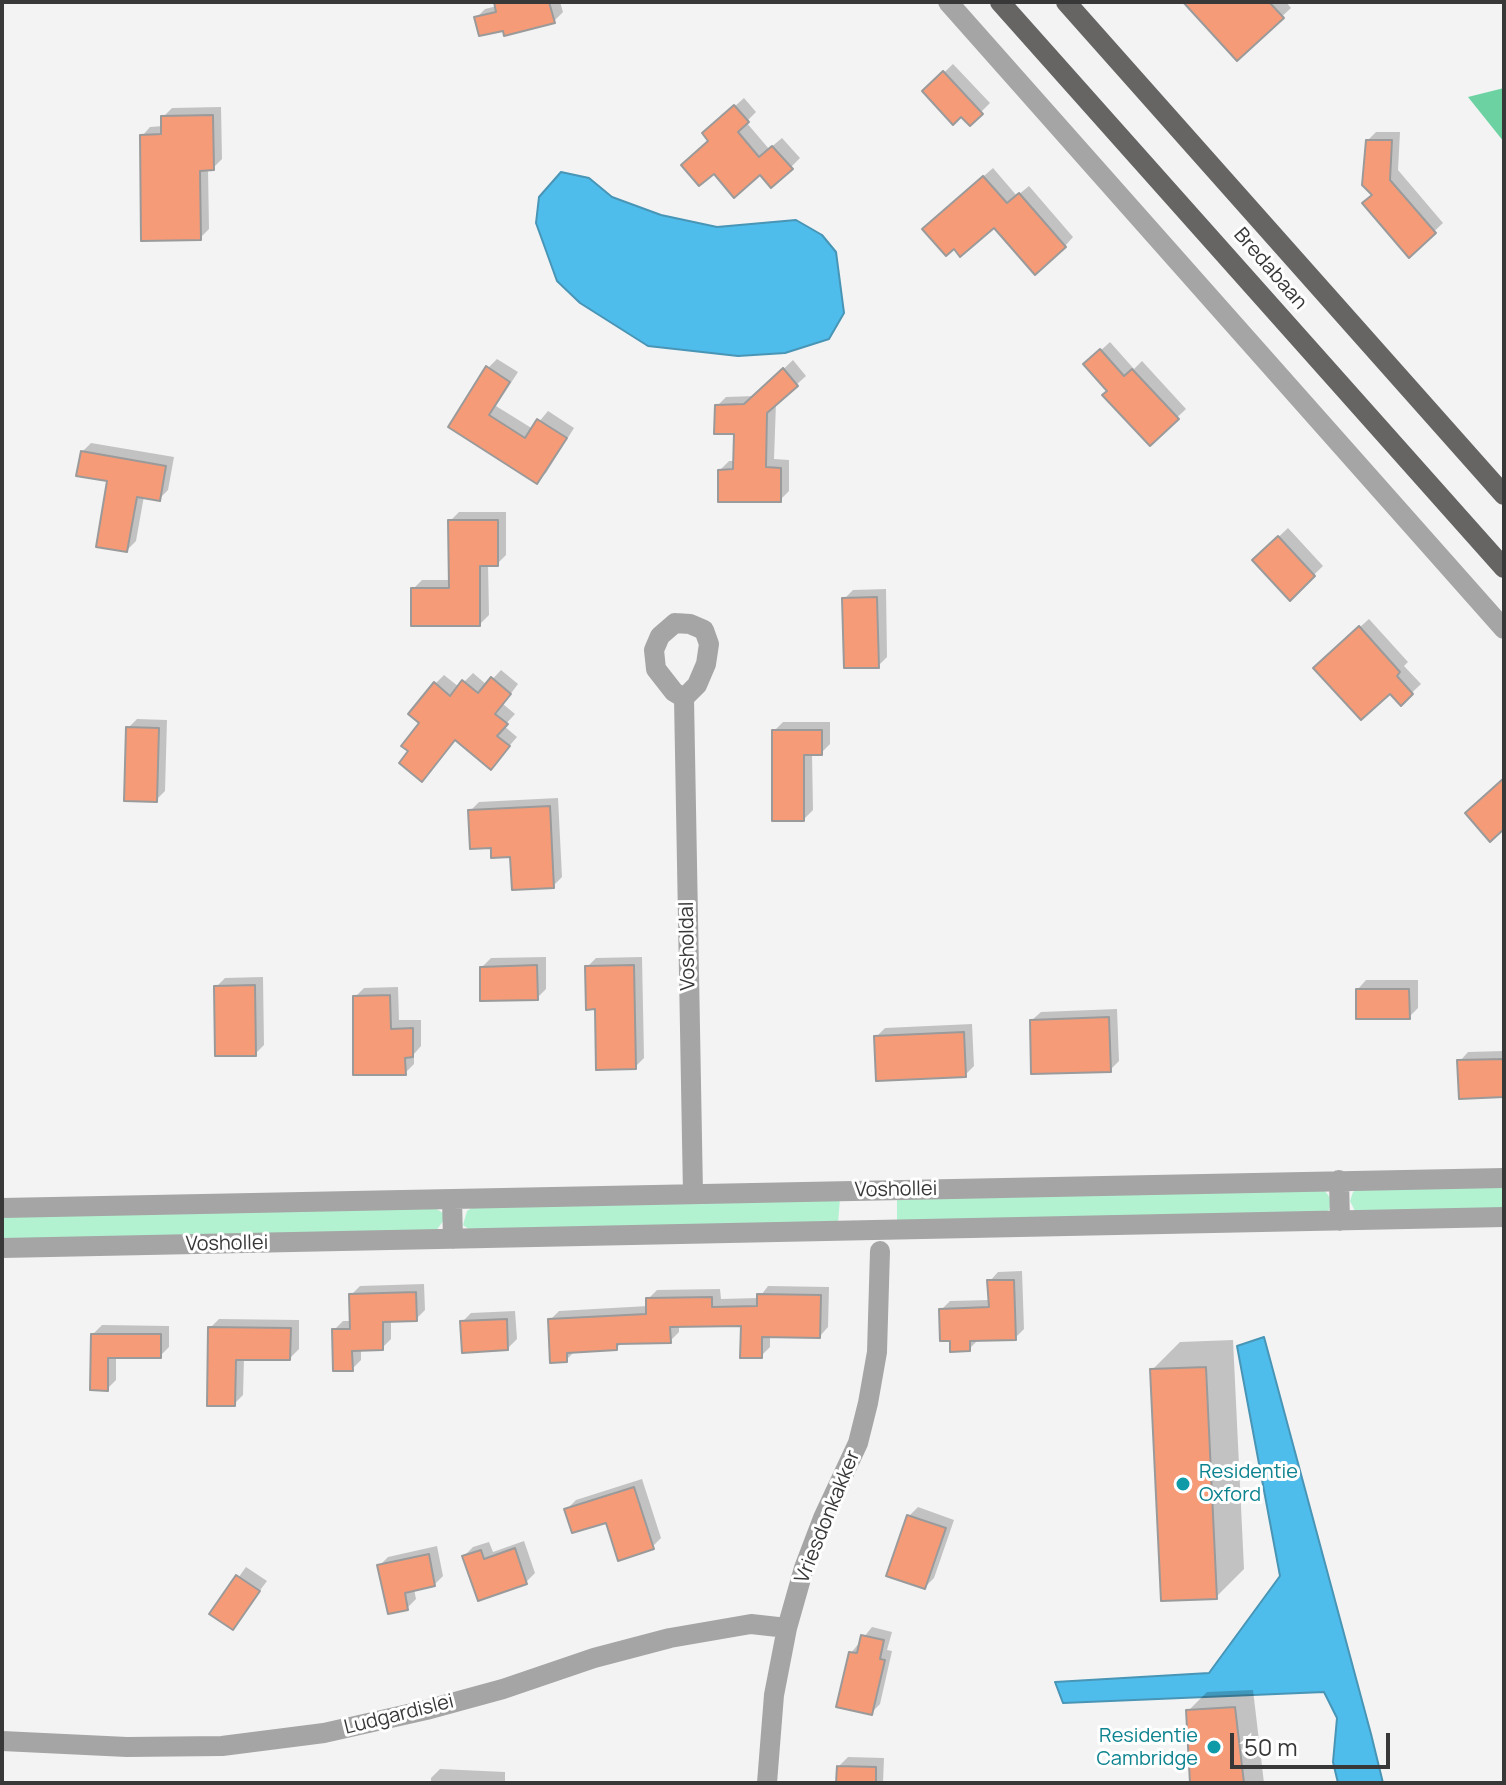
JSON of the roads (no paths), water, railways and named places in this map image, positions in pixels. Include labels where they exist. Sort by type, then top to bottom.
[{"type":"main road","name":"Bredabaan","points":[[1000,2],[1504,568]]},
{"type":"main road","name":"Bredabaan","points":[[1066,2],[1504,495]]},
{"type":"street","points":[[948,2],[1504,629]]},
{"type":"street","name":"Vosholdal","points":[[684,698],[693,1194]]},
{"type":"street","name":"Voshollei","points":[[2,1208],[1504,1178]]},
{"type":"street","points":[[1339,1180],[1340,1221]]},
{"type":"street","points":[[452,1200],[453,1239]]},
{"type":"street","name":"Voshollei","points":[[2,1248],[1504,1217]]},
{"type":"street","name":"Vriesdonkakker","points":[[767,1783],[774,1695],[787,1628],[804,1568],[858,1443],[868,1403],[877,1352],[880,1251]]},
{"type":"street","name":"Ludgardislei","points":[[2,1741],[127,1747],[222,1746],[324,1733],[503,1689],[594,1658],[670,1638],[751,1624],[787,1628]]},
{"type":"water","points":[[561,172],[589,178],[612,197],[661,215],[717,227],[796,220],[822,235],[836,252],[844,313],[829,339],[785,353],[738,356],[648,346],[580,303],[557,281],[536,223],[539,197]]},
{"type":"water","points":[[1264,1337],[1383,1783],[1338,1783],[1333,1762],[1337,1718],[1324,1692],[1063,1703],[1055,1682],[1209,1673],[1280,1576],[1237,1346]]},
{"type":"place","name":"Residentie Oxford","points":[[1183,1484]]},
{"type":"place","name":"Residentie Cambridge","points":[[1214,1747]]}]
